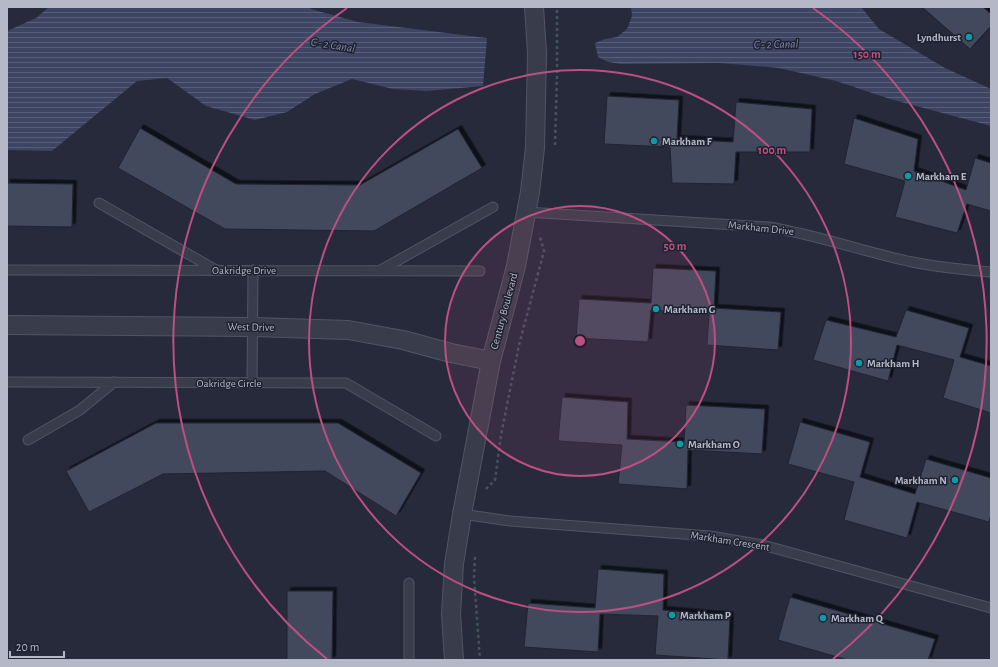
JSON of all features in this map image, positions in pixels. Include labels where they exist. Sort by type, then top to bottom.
[{"type":"street","name":"Century Boulevard","points":[[454,660],[451,614],[454,564],[491,361],[516,266],[526,212],[535,148],[536,53],[534,7]]},
{"type":"street","name":"West Drive","points":[[7,325],[253,327],[348,330],[403,340],[451,353],[491,361]]},
{"type":"lane","points":[[99,203],[216,270]]},
{"type":"lane","points":[[378,272],[493,207]]},
{"type":"lane","name":"Markham Drive","points":[[526,212],[769,227],[794,231],[911,262],[940,267],[991,272]]},
{"type":"lane","name":"Oakridge Drive","points":[[7,270],[253,270],[378,272],[480,271]]},
{"type":"lane","points":[[252,383],[253,270]]},
{"type":"lane","name":"Oakridge Circle","points":[[7,382],[346,383],[436,436]]},
{"type":"lane","points":[[28,440],[80,410],[114,382]]},
{"type":"lane","name":"Markham Crescent","points":[[462,514],[510,521],[710,536],[737,540],[763,545],[991,608]]},
{"type":"lane","points":[[409,583],[409,660]]},
{"type":"path","points":[[485,490],[495,480],[501,435],[519,344],[544,251],[539,232]]},
{"type":"path","points":[[475,556],[474,577],[480,660]]},
{"type":"water","name":"C - 2 Canal","points":[[49,7],[310,7],[311,9],[358,22],[487,38],[483,86],[427,91],[393,89],[352,79],[315,94],[287,112],[255,120],[206,106],[167,78],[137,81],[52,151],[7,150],[7,31],[36,18]]},
{"type":"water","name":"C - 2 Canal","points":[[631,7],[861,7],[879,29],[945,68],[991,89],[991,126],[890,99],[836,81],[779,68],[720,63],[621,64],[608,62],[598,57],[595,43],[605,39],[617,37],[627,29],[632,16]]},
{"type":"building","name":"Lyndhurst","points":[[922,7],[983,7],[991,14],[991,26],[970,49]]},
{"type":"building","name":"Markham F","points":[[607,96],[679,100],[677,139],[733,142],[736,102],[812,109],[810,152],[736,152],[734,184],[672,183],[670,147],[604,144]]},
{"type":"building","name":"Markham E","points":[[854,118],[918,139],[914,171],[966,190],[975,158],[991,163],[991,211],[967,204],[957,233],[895,217],[905,181],[844,164]]},
{"type":"building","points":[[140,128],[236,184],[360,185],[458,129],[482,168],[374,231],[225,229],[118,168]]},
{"type":"building","points":[[7,183],[73,184],[72,227],[7,226]]},
{"type":"building","name":"Markham G","points":[[653,268],[716,271],[714,308],[781,312],[778,350],[707,345],[709,314],[651,310],[648,342],[576,338],[579,299],[651,303]]},
{"type":"building","name":"Markham H","points":[[906,310],[969,328],[960,357],[991,366],[991,413],[943,398],[954,360],[897,345],[888,381],[813,360],[826,320],[896,337]]},
{"type":"building","name":"Markham O","points":[[562,397],[628,402],[627,439],[684,442],[686,405],[765,409],[762,454],[688,450],[687,489],[618,484],[622,445],[558,441]]},
{"type":"building","name":"Markham N","points":[[800,422],[870,442],[860,477],[915,494],[926,459],[991,478],[991,514],[989,522],[917,502],[907,538],[844,520],[854,482],[788,464]]},
{"type":"building","points":[[156,423],[338,423],[421,473],[396,516],[325,471],[163,474],[89,512],[66,471]]},
{"type":"building","name":"Markham P","points":[[598,569],[664,574],[663,610],[730,616],[728,660],[655,655],[658,616],[600,614],[598,652],[524,647],[528,603],[595,608]]},
{"type":"building","points":[[287,591],[333,591],[332,660],[287,660]]},
{"type":"building","name":"Markham Q","points":[[790,597],[935,639],[928,660],[848,660],[778,640]]},
{"type":"place","name":"Lyndhurst","points":[[969,37]]},
{"type":"place","name":"Markham F","points":[[654,141]]},
{"type":"place","name":"Markham E","points":[[908,176]]},
{"type":"place","name":"Markham G","points":[[656,309]]},
{"type":"place","name":"Markham H","points":[[859,363]]},
{"type":"place","name":"Markham O","points":[[680,444]]},
{"type":"place","name":"Markham N","points":[[955,480]]},
{"type":"place","name":"Markham P","points":[[672,615]]},
{"type":"place","name":"Markham Q","points":[[823,618]]}]
